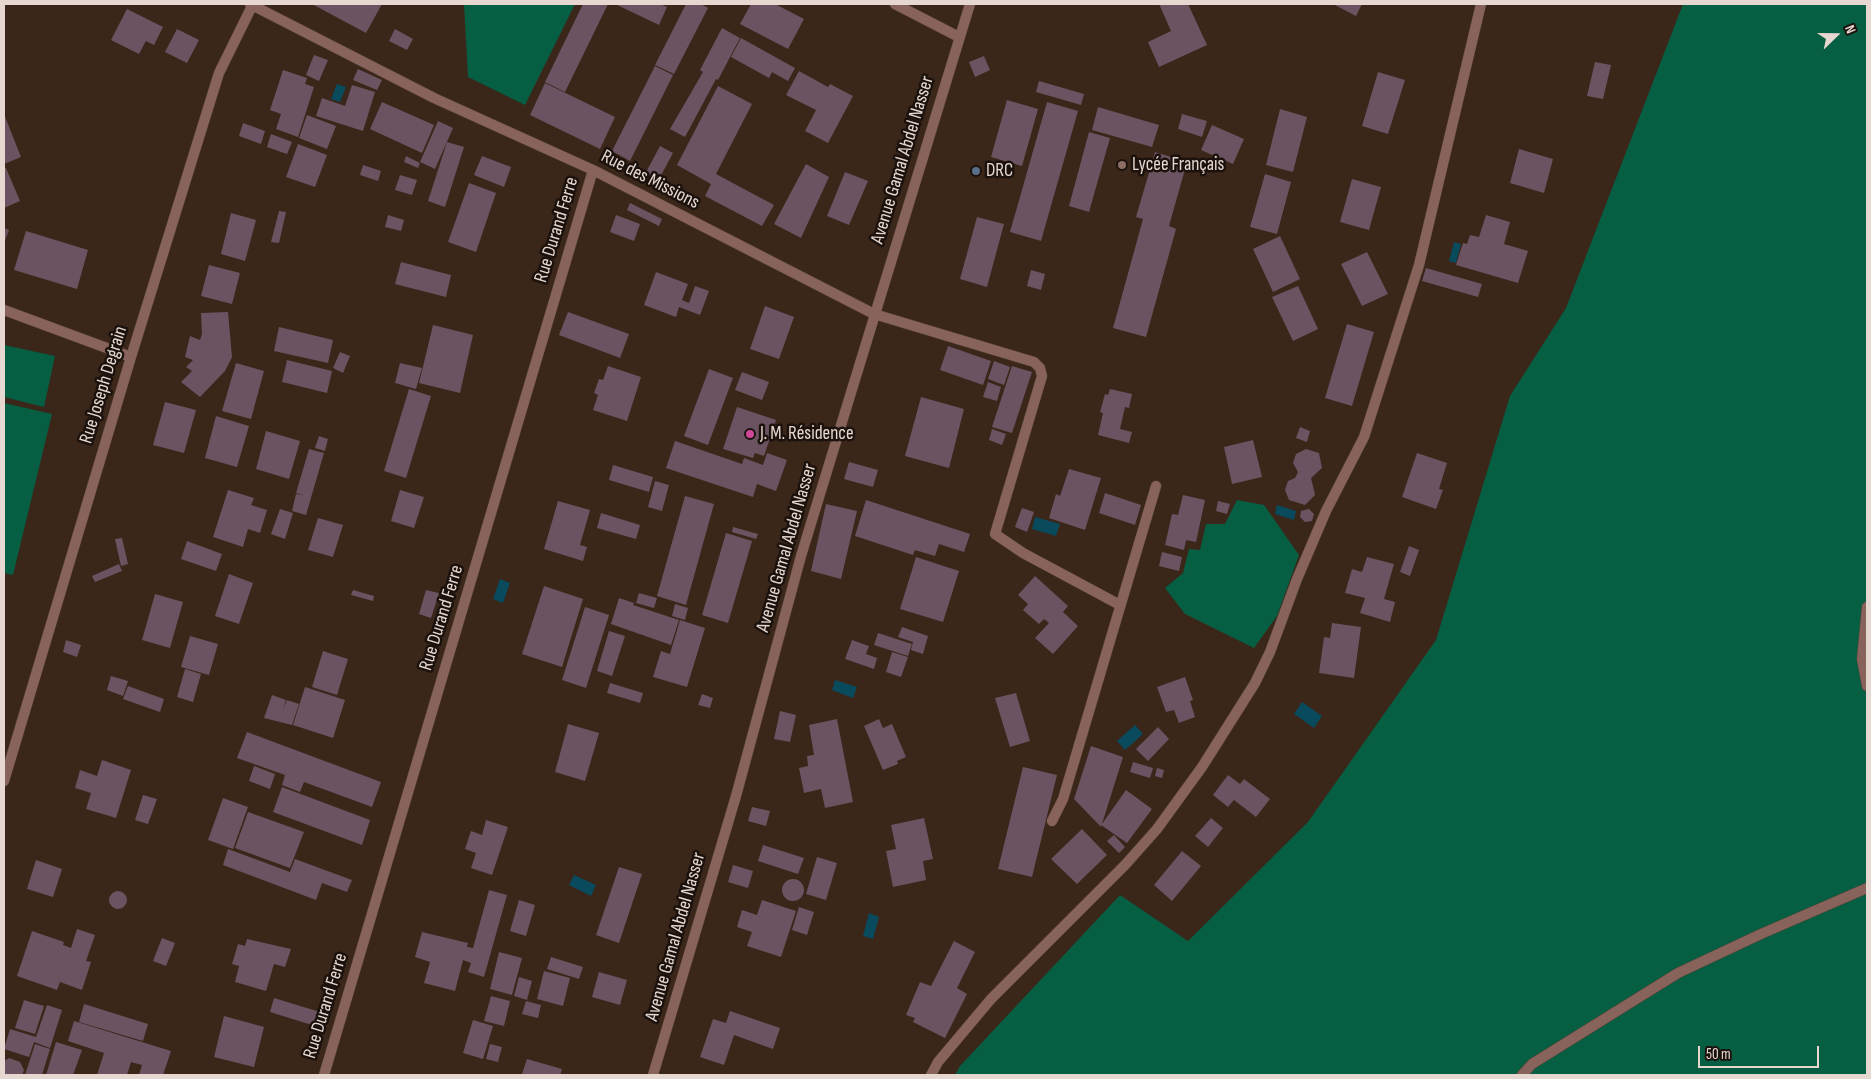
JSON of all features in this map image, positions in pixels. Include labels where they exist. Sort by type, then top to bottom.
[{"type":"street","name":"Rue des Missions","points":[[252,4],[434,98],[593,170],[874,314],[1034,362],[1040,368],[1042,376],[995,534],[1023,553],[1120,605]]},
{"type":"street","name":"Rue Joseph Degrain","points":[[4,781],[131,357],[219,73],[252,4]]},
{"type":"street","points":[[895,4],[959,37]]},
{"type":"street","name":"Avenue Gamal Abdel Nasser","points":[[653,1075],[736,796],[801,556],[970,4]]},
{"type":"street","points":[[931,1075],[938,1062],[991,999],[1124,865],[1157,829],[1202,767],[1255,684],[1270,652],[1297,579],[1326,511],[1364,437],[1419,265],[1481,4]]},
{"type":"street","name":"Rue Durand Ferre","points":[[324,1075],[593,170]]},
{"type":"street","points":[[4,310],[131,357]]},
{"type":"street","points":[[1052,821],[1063,799],[1156,486]]},
{"type":"street","points":[[1867,607],[1862,659],[1867,686]]},
{"type":"street","points":[[1522,1075],[1532,1064],[1678,973],[1867,888]]},
{"type":"green space","points":[[464,4],[575,4],[525,105],[468,77]]},
{"type":"green space","points":[[1683,4],[1867,4],[1867,1075],[955,1075],[960,1066],[1120,895],[1188,941],[1308,822],[1436,640],[1510,396],[1566,308]]},
{"type":"green space","points":[[4,345],[55,356],[44,407],[4,397]]},
{"type":"green space","points":[[4,403],[52,414],[13,575],[4,573]]},
{"type":"green space","points":[[1237,500],[1264,505],[1299,555],[1277,616],[1254,648],[1185,614],[1165,588],[1183,573],[1189,549],[1200,550],[1206,524],[1225,524]]},
{"type":"water","points":[[337,84],[346,87],[340,102],[331,99]]},
{"type":"water","points":[[1454,242],[1461,244],[1456,263],[1449,261]]},
{"type":"water","points":[[1277,505],[1296,511],[1294,520],[1275,514]]},
{"type":"water","points":[[1035,517],[1060,524],[1056,536],[1032,529]]},
{"type":"water","points":[[500,579],[510,583],[503,603],[493,599]]},
{"type":"water","points":[[835,680],[857,687],[853,698],[832,690]]},
{"type":"water","points":[[1302,702],[1322,716],[1314,728],[1294,714]]},
{"type":"water","points":[[1135,725],[1143,734],[1125,750],[1117,741]]},
{"type":"water","points":[[574,875],[596,885],[591,896],[569,885]]},
{"type":"water","points":[[869,913],[879,917],[873,939],[863,936]]},
{"type":"building","points":[[312,4],[382,4],[366,33]]},
{"type":"building","points":[[583,4],[608,4],[565,92],[545,82]]},
{"type":"building","points":[[615,4],[660,4],[667,7],[659,25]]},
{"type":"building","points":[[686,4],[701,4],[708,8],[674,74],[655,65]]},
{"type":"building","points":[[751,4],[775,4],[804,19],[788,49],[740,24]]},
{"type":"building","points":[[1159,4],[1188,4],[1207,45],[1159,67],[1148,42],[1171,31]]},
{"type":"building","points":[[1333,4],[1362,4],[1356,16]]},
{"type":"building","points":[[127,9],[163,27],[154,45],[146,41],[139,54],[111,40]]},
{"type":"building","points":[[722,28],[740,38],[685,137],[670,129],[703,72],[700,70]]},
{"type":"building","points":[[177,29],[199,40],[187,63],[165,52]]},
{"type":"building","points":[[395,29],[413,39],[407,50],[389,41]]},
{"type":"building","points":[[741,38],[795,68],[788,81],[772,72],[769,78],[731,57]]},
{"type":"building","points":[[314,55],[328,60],[319,81],[306,75]]},
{"type":"building","points":[[984,56],[990,70],[975,77],[969,62]]},
{"type":"building","points":[[1595,62],[1611,65],[1603,99],[1587,96]]},
{"type":"building","points":[[655,66],[673,75],[630,161],[612,151]]},
{"type":"building","points":[[358,69],[382,80],[377,90],[353,80]]},
{"type":"building","points":[[283,70],[307,78],[305,84],[314,87],[298,137],[276,129],[281,114],[270,110]]},
{"type":"building","points":[[799,71],[828,87],[830,84],[853,96],[828,143],[805,131],[816,110],[786,95]]},
{"type":"building","points":[[1378,72],[1405,80],[1388,134],[1362,126]]},
{"type":"building","points":[[1039,81],[1084,94],[1081,105],[1036,92]]},
{"type":"building","points":[[545,83],[615,117],[600,149],[530,115]]},
{"type":"building","points":[[352,85],[375,92],[363,131],[316,116],[322,98],[345,106]]},
{"type":"building","points":[[718,86],[752,104],[716,174],[774,205],[762,226],[705,196],[711,184],[677,165]]},
{"type":"building","points":[[1007,100],[1038,109],[1022,166],[991,157]]},
{"type":"building","points":[[382,102],[434,125],[422,153],[370,129]]},
{"type":"building","points":[[1047,102],[1078,111],[1041,241],[1010,232]]},
{"type":"building","points":[[1098,107],[1159,125],[1152,147],[1092,130]]},
{"type":"building","points":[[1280,109],[1307,117],[1293,172],[1266,165]]},
{"type":"building","points":[[4,114],[21,157],[4,164]]},
{"type":"building","points":[[1182,114],[1207,121],[1202,137],[1178,129]]},
{"type":"building","points":[[307,115],[336,126],[327,149],[299,138]]},
{"type":"building","points":[[438,121],[453,128],[435,169],[420,162]]},
{"type":"building","points":[[243,123],[265,131],[261,144],[239,136]]},
{"type":"building","points":[[1212,125],[1244,139],[1233,164],[1201,150]]},
{"type":"building","points":[[1089,132],[1110,138],[1089,212],[1069,206]]},
{"type":"building","points":[[271,134],[292,142],[287,154],[267,147]]},
{"type":"building","points":[[447,142],[464,147],[445,207],[428,201]]},
{"type":"building","points":[[298,144],[327,155],[315,187],[286,177]]},
{"type":"building","points":[[660,146],[673,153],[658,181],[645,174]]},
{"type":"building","points":[[1519,149],[1553,159],[1544,193],[1510,183]]},
{"type":"building","points":[[1155,152],[1187,162],[1169,226],[1176,229],[1146,337],[1113,328],[1143,219],[1136,217]]},
{"type":"building","points":[[406,156],[420,163],[418,168],[404,162]]},
{"type":"building","points":[[482,156],[511,167],[504,187],[474,175]]},
{"type":"building","points":[[806,164],[829,177],[801,238],[774,224]]},
{"type":"building","points":[[363,165],[381,171],[378,181],[360,175]]},
{"type":"building","points":[[6,168],[20,201],[4,208],[4,169]]},
{"type":"building","points":[[845,172],[868,181],[849,225],[827,216]]},
{"type":"building","points":[[1265,174],[1291,182],[1277,234],[1250,227]]},
{"type":"building","points":[[400,175],[417,180],[412,195],[395,190]]},
{"type":"building","points":[[1352,179],[1381,187],[1369,230],[1340,222]]},
{"type":"building","points":[[469,183],[496,193],[476,252],[448,242]]},
{"type":"building","points":[[630,203],[662,219],[659,226],[627,210]]},
{"type":"building","points":[[279,211],[286,212],[279,243],[271,242]]},
{"type":"building","points":[[231,213],[256,220],[245,261],[221,254]]},
{"type":"building","points":[[388,215],[404,220],[401,231],[385,227]]},
{"type":"building","points":[[616,215],[640,224],[634,241],[610,232]]},
{"type":"building","points":[[1486,215],[1510,222],[1504,244],[1528,251],[1518,283],[1456,265],[1463,243],[1467,244],[1470,235],[1479,237]]},
{"type":"building","points":[[977,217],[1004,224],[987,287],[960,279]]},
{"type":"building","points":[[4,228],[9,230],[4,243]]},
{"type":"building","points":[[26,231],[88,250],[77,289],[14,270]]},
{"type":"building","points":[[1280,236],[1300,279],[1273,292],[1253,249]]},
{"type":"building","points":[[1367,252],[1388,294],[1362,306],[1341,264]]},
{"type":"building","points":[[401,262],[451,275],[446,297],[395,284]]},
{"type":"building","points":[[209,265],[240,273],[232,304],[201,296]]},
{"type":"building","points":[[1426,268],[1482,284],[1478,297],[1422,281]]},
{"type":"building","points":[[1031,270],[1045,274],[1041,290],[1027,286]]},
{"type":"building","points":[[656,272],[688,284],[682,300],[689,303],[695,286],[709,291],[700,315],[679,307],[676,317],[644,305]]},
{"type":"building","points":[[1298,286],[1318,329],[1293,341],[1272,297]]},
{"type":"building","points":[[765,306],[794,317],[779,359],[750,349]]},
{"type":"building","points":[[228,312],[232,357],[225,371],[200,397],[181,382],[192,371],[186,367],[193,360],[185,357],[190,336],[200,340],[202,334],[201,313]]},
{"type":"building","points":[[568,312],[629,334],[620,358],[559,335]]},
{"type":"building","points":[[1347,324],[1374,332],[1352,406],[1325,398]]},
{"type":"building","points":[[433,325],[473,335],[460,393],[419,383]]},
{"type":"building","points":[[279,327],[333,340],[328,363],[274,351]]},
{"type":"building","points":[[948,346],[991,361],[983,385],[940,370]]},
{"type":"building","points":[[340,352],[350,356],[343,373],[333,368]]},
{"type":"building","points":[[287,360],[332,371],[327,393],[282,382]]},
{"type":"building","points":[[994,361],[1010,367],[1004,385],[988,379]]},
{"type":"building","points":[[236,363],[264,371],[251,419],[222,411]]},
{"type":"building","points":[[400,363],[422,368],[416,389],[395,383]]},
{"type":"building","points":[[608,366],[641,377],[627,421],[593,410],[598,395],[594,393],[599,379],[603,380]]},
{"type":"building","points":[[1012,366],[1032,372],[1012,433],[992,427]]},
{"type":"building","points":[[709,369],[733,378],[708,445],[684,436]]},
{"type":"building","points":[[742,372],[769,382],[762,400],[735,390]]},
{"type":"building","points":[[988,382],[1001,387],[997,401],[983,397]]},
{"type":"building","points":[[409,389],[431,396],[406,478],[384,471]]},
{"type":"building","points":[[1110,389],[1132,394],[1129,408],[1125,407],[1120,429],[1132,432],[1129,443],[1098,435],[1103,413],[1100,412],[1105,394],[1108,395]]},
{"type":"building","points":[[921,397],[964,409],[949,468],[905,456]]},
{"type":"building","points":[[165,402],[196,410],[184,453],[153,445]]},
{"type":"building","name":"J. M. Résidence","points":[[737,407],[776,420],[764,456],[755,453],[753,458],[723,449]]},
{"type":"building","points":[[216,416],[249,426],[237,467],[205,458]]},
{"type":"building","points":[[1300,427],[1310,431],[1307,442],[1296,438]]},
{"type":"building","points":[[992,429],[1006,434],[1002,445],[989,440]]},
{"type":"building","points":[[266,431],[300,441],[289,479],[256,469]]},
{"type":"building","points":[[319,436],[328,439],[325,451],[315,448]]},
{"type":"building","points":[[1253,440],[1262,477],[1232,484],[1224,447]]},
{"type":"building","points":[[675,441],[742,464],[744,458],[763,465],[767,453],[787,460],[776,491],[757,484],[753,497],[666,468]]},
{"type":"building","points":[[309,449],[324,453],[306,515],[292,511],[296,494],[304,495],[296,493]]},
{"type":"building","points":[[1306,449],[1319,453],[1322,468],[1311,478],[1315,495],[1305,505],[1289,500],[1285,490],[1288,481],[1295,478],[1298,472],[1293,463],[1296,454]]},
{"type":"building","points":[[1417,453],[1447,463],[1439,489],[1443,490],[1436,509],[1402,497]]},
{"type":"building","points":[[849,462],[878,470],[873,487],[844,479]]},
{"type":"building","points":[[613,465],[653,477],[649,492],[609,480]]},
{"type":"building","points":[[1069,469],[1101,478],[1085,530],[1049,518],[1056,494],[1060,496]]},
{"type":"building","points":[[655,481],[669,485],[662,511],[648,507]]},
{"type":"building","points":[[228,490],[254,498],[251,505],[267,510],[260,533],[248,529],[243,547],[213,537]]},
{"type":"building","points":[[400,490],[424,497],[414,528],[391,521]]},
{"type":"building","points":[[1105,493],[1141,505],[1135,525],[1099,513]]},
{"type":"building","points":[[1183,495],[1205,500],[1196,542],[1186,540],[1184,550],[1165,545],[1172,514],[1178,515]]},
{"type":"building","points":[[685,496],[714,504],[686,605],[657,596]]},
{"type":"building","points":[[866,500],[970,534],[964,552],[939,544],[935,556],[915,550],[913,555],[855,536]]},
{"type":"building","points":[[558,501],[590,510],[580,545],[587,547],[583,561],[544,549]]},
{"type":"building","points":[[1218,501],[1230,504],[1227,514],[1216,511]]},
{"type":"building","points":[[826,504],[857,511],[841,579],[811,571]]},
{"type":"building","points":[[1022,508],[1034,512],[1027,532],[1015,527]]},
{"type":"building","points":[[280,509],[293,513],[285,539],[271,534]]},
{"type":"building","points":[[1309,509],[1314,514],[1312,521],[1305,522],[1300,517],[1301,511]]},
{"type":"building","points":[[601,513],[640,525],[636,539],[597,528]]},
{"type":"building","points":[[318,518],[343,525],[333,557],[308,550]]},
{"type":"building","points":[[733,527],[758,534],[756,539],[732,532]]},
{"type":"building","points":[[726,533],[752,541],[728,623],[702,615]]},
{"type":"building","points":[[122,538],[128,564],[121,566],[115,539]]},
{"type":"building","points":[[187,541],[222,554],[216,571],[181,559]]},
{"type":"building","points":[[1409,546],[1419,550],[1410,576],[1400,572]]},
{"type":"building","points":[[1162,552],[1182,557],[1179,571],[1159,566]]},
{"type":"building","points":[[916,557],[959,571],[943,622],[900,609]]},
{"type":"building","points":[[1367,557],[1394,564],[1384,599],[1395,602],[1390,622],[1360,613],[1365,598],[1345,593],[1352,569],[1362,572]]},
{"type":"building","points":[[119,564],[122,571],[95,582],[92,576]]},
{"type":"building","points":[[229,574],[253,583],[239,624],[215,616]]},
{"type":"building","points":[[1035,576],[1068,606],[1063,612],[1078,626],[1053,654],[1035,638],[1049,623],[1044,619],[1039,624],[1023,610],[1028,604],[1018,595]]},
{"type":"building","points":[[544,586],[583,599],[562,667],[522,654]]},
{"type":"building","points":[[353,590],[374,596],[373,601],[351,595]]},
{"type":"building","points":[[426,590],[439,593],[431,618],[419,614]]},
{"type":"building","points":[[639,593],[657,598],[654,608],[636,603]]},
{"type":"building","points":[[155,594],[183,602],[170,648],[142,640]]},
{"type":"building","points":[[619,598],[634,603],[633,605],[679,620],[671,645],[611,624]]},
{"type":"building","points":[[675,604],[688,608],[685,620],[672,616]]},
{"type":"building","points":[[585,607],[609,615],[586,688],[562,680]]},
{"type":"building","points":[[680,620],[705,628],[687,687],[653,677],[661,651],[670,654]]},
{"type":"building","points":[[1332,623],[1361,627],[1354,678],[1319,673],[1324,637],[1330,638]]},
{"type":"building","points":[[902,627],[928,636],[923,654],[911,650],[913,642],[898,637]]},
{"type":"building","points":[[609,631],[625,636],[612,676],[597,671]]},
{"type":"building","points":[[878,633],[912,644],[908,656],[874,645]]},
{"type":"building","points":[[190,636],[218,644],[209,675],[181,667]]},
{"type":"building","points":[[66,640],[81,645],[77,657],[63,652]]},
{"type":"building","points":[[852,640],[869,646],[866,654],[877,658],[874,669],[845,659]]},
{"type":"building","points":[[323,651],[348,659],[337,695],[312,687]]},
{"type":"building","points":[[892,652],[908,657],[901,677],[886,672]]},
{"type":"building","points":[[185,669],[201,674],[193,702],[177,697]]},
{"type":"building","points":[[111,676],[128,681],[123,696],[107,690]]},
{"type":"building","points":[[1185,677],[1193,700],[1190,701],[1195,717],[1179,723],[1174,710],[1166,712],[1157,687]]},
{"type":"building","points":[[610,683],[643,693],[640,703],[607,693]]},
{"type":"building","points":[[128,686],[164,699],[160,712],[123,699]]},
{"type":"building","points":[[305,687],[345,700],[333,738],[293,725]]},
{"type":"building","points":[[1016,693],[1030,741],[1010,747],[995,698]]},
{"type":"building","points":[[702,694],[713,698],[710,708],[698,705]]},
{"type":"building","points":[[272,695],[286,700],[283,709],[287,700],[299,704],[292,725],[264,718]]},
{"type":"building","points":[[780,711],[796,715],[790,742],[774,739]]},
{"type":"building","points":[[837,719],[853,802],[825,808],[821,789],[804,793],[799,768],[808,766],[807,756],[814,755],[809,725]]},
{"type":"building","points":[[879,719],[883,728],[892,724],[906,757],[897,761],[898,764],[883,770],[864,726]]},
{"type":"building","points":[[568,724],[599,733],[585,781],[555,772]]},
{"type":"building","points":[[1158,727],[1169,739],[1148,761],[1136,749]]},
{"type":"building","points":[[247,732],[381,782],[372,807],[304,782],[300,792],[282,785],[285,775],[237,758]]},
{"type":"building","points":[[1091,746],[1123,757],[1102,824],[1126,790],[1152,809],[1127,843],[1101,825],[1101,827],[1074,799]]},
{"type":"building","points":[[102,760],[131,770],[116,818],[86,809],[91,793],[75,788],[80,770],[97,776]]},
{"type":"building","points":[[1133,762],[1153,768],[1150,778],[1130,772]]},
{"type":"building","points":[[254,766],[275,774],[270,789],[249,781]]},
{"type":"building","points":[[1023,767],[1057,775],[1032,877],[998,869]]},
{"type":"building","points":[[1157,768],[1164,770],[1162,778],[1155,776]]},
{"type":"building","points":[[1228,775],[1240,784],[1244,779],[1270,799],[1256,817],[1234,800],[1228,807],[1213,795]]},
{"type":"building","points":[[282,787],[370,820],[362,845],[273,812]]},
{"type":"building","points":[[143,795],[157,799],[148,824],[135,820]]},
{"type":"building","points":[[223,798],[248,807],[233,849],[208,840]]},
{"type":"building","points":[[752,807],[770,811],[766,826],[748,821]]},
{"type":"building","points":[[248,812],[304,832],[290,868],[235,848]]},
{"type":"building","points":[[924,818],[933,859],[923,861],[926,880],[893,887],[886,851],[896,849],[891,825]]},
{"type":"building","points":[[1211,818],[1223,828],[1208,847],[1195,836]]},
{"type":"building","points":[[486,820],[508,827],[492,875],[471,868],[476,853],[465,849],[471,831],[482,835]]},
{"type":"building","points":[[1082,829],[1107,855],[1077,884],[1051,859]]},
{"type":"building","points":[[1114,835],[1125,847],[1119,853],[1107,841]]},
{"type":"building","points":[[763,845],[804,858],[798,874],[758,861]]},
{"type":"building","points":[[228,849],[290,872],[295,859],[352,880],[347,892],[322,883],[316,900],[223,865]]},
{"type":"building","points":[[1182,851],[1201,866],[1172,901],[1154,885]]},
{"type":"building","points":[[817,857],[837,863],[826,900],[806,894]]},
{"type":"building","points":[[36,860],[62,869],[53,897],[27,889]]},
{"type":"building","points":[[733,865],[753,871],[748,888],[728,882]]},
{"type":"building","points":[[619,867],[642,874],[619,943],[596,935]]},
{"type":"building","points":[[793,879],[801,882],[804,890],[801,898],[793,901],[785,898],[782,890],[785,882]]},
{"type":"building","points":[[489,890],[507,895],[484,977],[468,972],[471,963],[463,960],[455,991],[424,983],[430,962],[415,957],[422,932],[468,943],[467,947],[473,948]]},
{"type":"building","points":[[118,891],[124,894],[127,900],[124,906],[118,909],[112,906],[109,900],[112,894]]},
{"type":"building","points":[[519,900],[535,905],[526,936],[510,931]]},
{"type":"building","points":[[762,900],[796,911],[781,957],[747,946],[752,932],[737,927],[742,910],[757,915]]},
{"type":"building","points":[[799,907],[814,912],[807,935],[792,930]]},
{"type":"building","points":[[77,929],[95,935],[86,961],[91,962],[82,990],[60,982],[57,990],[17,976],[32,931],[64,942],[63,945],[71,948]]},
{"type":"building","points":[[162,938],[175,943],[166,966],[153,961]]},
{"type":"building","points":[[247,939],[291,949],[285,967],[274,964],[266,991],[235,982],[239,966],[232,964],[238,944],[245,946]]},
{"type":"building","points":[[954,941],[975,952],[957,988],[967,994],[945,1038],[913,1022],[915,1018],[906,1015],[920,982],[931,986]]},
{"type":"building","points":[[499,952],[522,958],[512,995],[490,989]]},
{"type":"building","points":[[551,957],[583,967],[579,979],[547,969]]},
{"type":"building","points":[[544,971],[570,978],[563,1006],[537,999]]},
{"type":"building","points":[[599,972],[627,980],[620,1005],[592,997]]},
{"type":"building","points":[[519,977],[532,981],[527,1000],[514,996]]},
{"type":"building","points":[[491,996],[510,1001],[504,1026],[484,1021]]},
{"type":"building","points":[[274,998],[320,1012],[315,1026],[270,1012]]},
{"type":"building","points":[[24,1000],[44,1006],[35,1034],[15,1028]]},
{"type":"building","points":[[526,1001],[541,1005],[538,1018],[522,1014]]},
{"type":"building","points":[[84,1004],[148,1024],[143,1041],[79,1022]]},
{"type":"building","points":[[47,1005],[62,1010],[50,1048],[34,1042],[29,1057],[4,1049],[10,1029],[36,1037]]},
{"type":"building","points":[[730,1011],[780,1028],[773,1049],[734,1035],[724,1065],[700,1057],[713,1019],[726,1023]]},
{"type":"building","points":[[224,1016],[264,1027],[254,1067],[214,1057]]},
{"type":"building","points":[[473,1020],[493,1026],[483,1059],[463,1053]]},
{"type":"building","points":[[74,1021],[171,1051],[163,1075],[139,1075],[142,1065],[131,1062],[127,1075],[97,1075],[104,1053],[68,1041]]},
{"type":"building","points":[[56,1042],[82,1050],[73,1075],[46,1075]]},
{"type":"building","points":[[35,1044],[50,1049],[42,1075],[25,1075]]},
{"type":"building","points":[[490,1044],[502,1047],[498,1062],[486,1059]]},
{"type":"building","points":[[9,1058],[20,1062],[24,1070],[22,1075],[4,1075],[4,1061]]},
{"type":"building","points":[[527,1059],[562,1069],[560,1075],[522,1074]]},
{"type":"place","name":"Lycée Français","points":[[1122,165]]},
{"type":"place","name":"DRC","points":[[976,171]]},
{"type":"place","name":"J. M. Résidence","points":[[750,434]]}]
